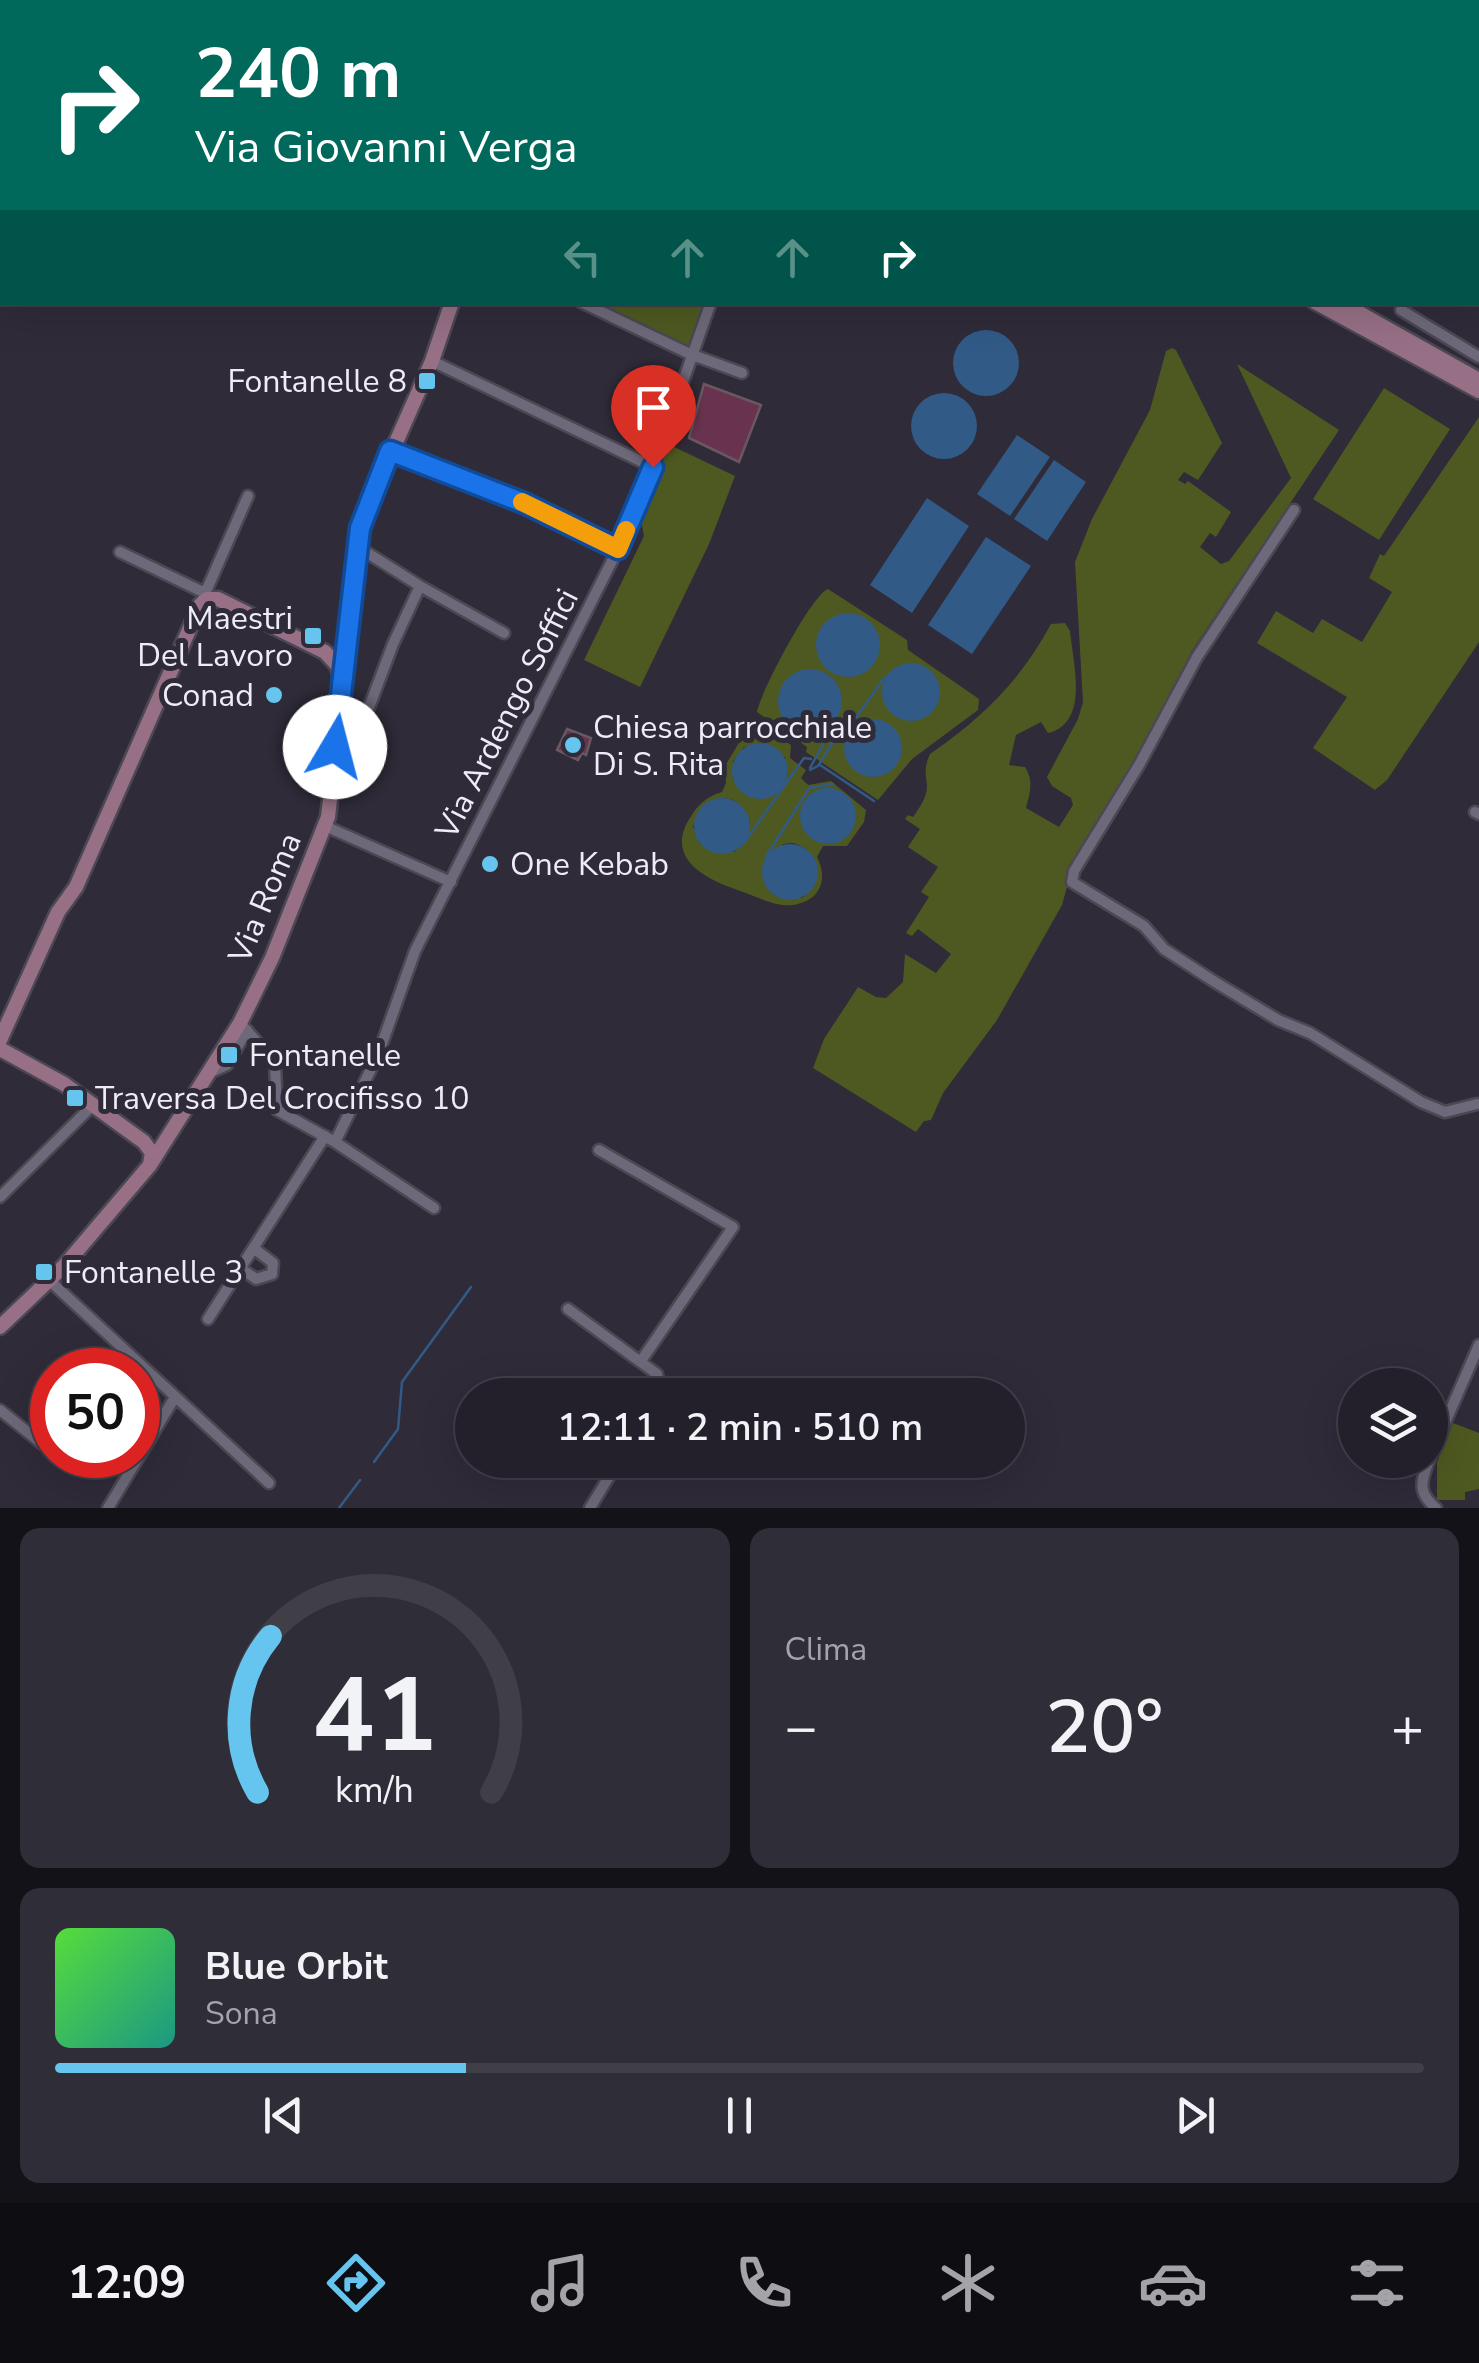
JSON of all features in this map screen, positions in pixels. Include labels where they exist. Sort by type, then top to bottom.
[{"type":"main road","name":"Via Roma","points":[[0,1328],[50,1280],[150,1164],[243,1026],[325,826],[365,509],[432,361],[451,305]]},
{"type":"main road","points":[[1321,305],[1479,380]]},
{"type":"main road","points":[[1344,305],[1479,391]]},
{"type":"main road","points":[[150,1164],[152,1153],[144,1142],[64,1084],[14,1056],[2,1041],[58,912],[76,887],[208,599],[325,652],[340,671],[342,690]]},
{"type":"main road","points":[[325,652],[339,649],[349,631]]},
{"type":"main road","points":[[144,1142],[155,1144],[167,1138]]},
{"type":"street","points":[[586,305],[690,354],[742,373]]},
{"type":"street","name":"Via Ardengo Soffici","points":[[208,1319],[330,1139],[378,1055],[415,951],[618,549],[653,467],[710,305]]},
{"type":"street","points":[[1386,335],[1403,306],[1479,357]]},
{"type":"street","points":[[432,361],[653,467]]},
{"type":"street","points":[[390,451],[524,503],[618,549]]},
{"type":"street","points":[[120,552],[208,599],[211,580],[248,496]]},
{"type":"street","points":[[1294,510],[1197,657],[1074,870],[1072,882],[1144,926],[1164,949],[1215,982],[1278,1020],[1310,1033],[1422,1102],[1445,1112],[1478,1106],[1479,1090]]},
{"type":"street","points":[[358,547],[504,633]]},
{"type":"street","points":[[331,773],[345,771],[393,644],[420,586]]},
{"type":"street","points":[[325,826],[451,882]]},
{"type":"street","points":[[243,1026],[274,1062],[277,1110],[330,1139],[434,1208]]},
{"type":"street","points":[[0,1196],[92,1106]]},
{"type":"street","points":[[599,1150],[732,1227],[641,1361]]},
{"type":"street","points":[[243,1270],[256,1279],[272,1274],[273,1263],[256,1250]]},
{"type":"street","points":[[50,1280],[269,1483]]},
{"type":"street","points":[[568,1308],[641,1361],[657,1378]]},
{"type":"street","points":[[1448,1416],[1479,1345]]},
{"type":"street","points":[[108,1508],[175,1397]]},
{"type":"street","points":[[0,1410],[30,1434]]},
{"type":"street","points":[[590,1508],[608,1478]]},
{"type":"street","points":[[1422,1478],[1424,1498],[1436,1508]]},
{"type":"green space","points":[[595,305],[704,305],[688,348]]},
{"type":"green space","points":[[1172,348],[1222,443],[1198,480],[1184,472],[1178,480],[1185,484],[1188,481],[1231,512],[1216,537],[1210,533],[1200,547],[1221,564],[1229,561],[1291,478],[1237,364],[1339,430],[1191,652],[1161,717],[1072,869],[1062,905],[997,1020],[943,1093],[931,1120],[924,1121],[916,1132],[813,1068],[824,1039],[858,987],[886,998],[903,982],[905,954],[936,973],[951,954],[918,929],[912,936],[906,933],[929,897],[921,892],[938,867],[908,847],[920,829],[905,819],[908,815],[913,817],[925,796],[930,754],[999,696],[1027,663],[1051,624],[1065,623],[1070,631],[1074,705],[1061,727],[1048,733],[1041,722],[1016,735],[1009,765],[1025,767],[1030,777],[1026,808],[1059,827],[1073,805],[1071,798],[1052,786],[1047,777],[1083,702],[1075,562],[1092,519],[1150,410],[1166,351]]},
{"type":"green space","points":[[1384,388],[1450,429],[1379,540],[1313,499]]},
{"type":"green space","points":[[1479,417],[1479,642],[1387,780],[1375,790],[1313,748],[1347,697],[1257,643],[1276,611],[1313,633],[1322,619],[1362,642],[1392,592],[1369,578],[1380,554],[1384,556]]},
{"type":"green space","points":[[668,444],[735,476],[709,544],[640,687],[584,660],[644,536],[640,515]]},
{"type":"green space","points":[[828,589],[907,640],[908,650],[979,699],[978,710],[912,759],[878,800],[806,752],[807,747],[757,712],[788,645],[820,595]]},
{"type":"green space","points":[[752,721],[791,745],[790,758],[806,770],[801,778],[808,785],[831,781],[866,810],[864,822],[847,846],[823,846],[817,857],[821,885],[813,897],[785,905],[765,900],[721,884],[688,860],[682,836],[702,803],[722,792],[725,766]],"holes":[[[744,747],[785,757],[788,775],[779,791],[733,780],[733,761]],[[715,799],[733,800],[750,821],[747,839],[734,852],[700,844],[693,826]],[[783,844],[802,847],[817,867],[815,883],[802,898],[768,889],[762,872]]]},
{"type":"green space","points":[[1453,1423],[1479,1433],[1479,1489],[1465,1492],[1465,1500],[1437,1500],[1437,1478],[1448,1478],[1448,1435]]},
{"type":"water","points":[[986,330],[999,332],[1009,340],[1017,350],[1017,376],[1009,386],[999,394],[986,396],[973,394],[963,386],[955,376],[953,363],[955,350],[963,340],[973,332]]},
{"type":"water","points":[[944,393],[957,395],[967,403],[975,413],[975,439],[967,449],[957,457],[944,459],[931,457],[921,449],[913,439],[911,426],[913,413],[921,403],[931,395]]},
{"type":"water","points":[[1017,435],[1050,457],[1010,516],[977,494]]},
{"type":"water","points":[[1054,460],[1086,482],[1047,541],[1014,519]]},
{"type":"water","points":[[927,498],[969,526],[912,613],[870,585]]},
{"type":"water","points":[[986,537],[1031,566],[972,654],[928,625]]},
{"type":"water","points":[[848,613],[871,622],[880,645],[871,668],[848,677],[825,668],[816,645],[825,622]]},
{"type":"water","points":[[911,663],[932,671],[940,692],[932,713],[911,721],[890,713],[882,692],[890,671]]},
{"type":"water","points":[[810,669],[833,678],[842,701],[833,724],[810,733],[787,724],[778,701],[787,678]]},
{"type":"water","points":[[873,719],[894,727],[902,748],[894,769],[873,777],[852,769],[844,748],[852,727]]},
{"type":"water","points":[[760,743],[780,751],[788,771],[780,791],[760,799],[740,791],[732,771],[740,751]]},
{"type":"water","points":[[828,788],[848,796],[856,816],[848,836],[828,844],[808,836],[800,816],[808,796]]},
{"type":"water","points":[[722,798],[742,806],[750,826],[742,846],[722,854],[702,846],[694,826],[702,806]]},
{"type":"water","points":[[790,844],[810,852],[818,872],[810,892],[790,900],[770,892],[762,872],[770,852]]},
{"type":"building","points":[[704,384],[761,405],[739,462],[689,438]]},
{"type":"building","name":"Chiesa parrocchiale Di S. Rita","points":[[567,729],[591,738],[586,755],[582,753],[578,760],[557,750]]},
{"type":"waterway","points":[[845,733],[885,677]]},
{"type":"waterway","points":[[810,768],[835,722]]},
{"type":"waterway","points":[[810,770],[818,766],[839,732],[847,733]]},
{"type":"waterway","points":[[744,843],[804,758],[811,759]]},
{"type":"waterway","points":[[820,765],[874,801]]},
{"type":"waterway","points":[[766,857],[809,788],[833,784]]},
{"type":"waterway","points":[[374,1462],[398,1429],[402,1382],[471,1287]]},
{"type":"waterway","points":[[339,1508],[360,1480]]},
{"type":"slow traffic","points":[[522,502],[618,549],[626,530]]},
{"type":"place","name":"Fontanelle 8","points":[[427,381]]},
{"type":"place","name":"Maestri Del Lavoro","points":[[313,636]]},
{"type":"place","name":"Conad","points":[[274,695]]},
{"type":"place","name":"Chiesa parrocchiale Di S. Rita","points":[[573,745]]},
{"type":"place","name":"One Kebab","points":[[490,864]]},
{"type":"place","name":"Fontanelle","points":[[229,1055]]},
{"type":"place","name":"Traversa Del Crocifisso 10","points":[[75,1098]]},
{"type":"place","name":"Fontanelle 3","points":[[44,1272]]},
{"type":"route","points":[[335,747],[360,528],[390,451],[524,503],[618,549],[653,467]]}]
